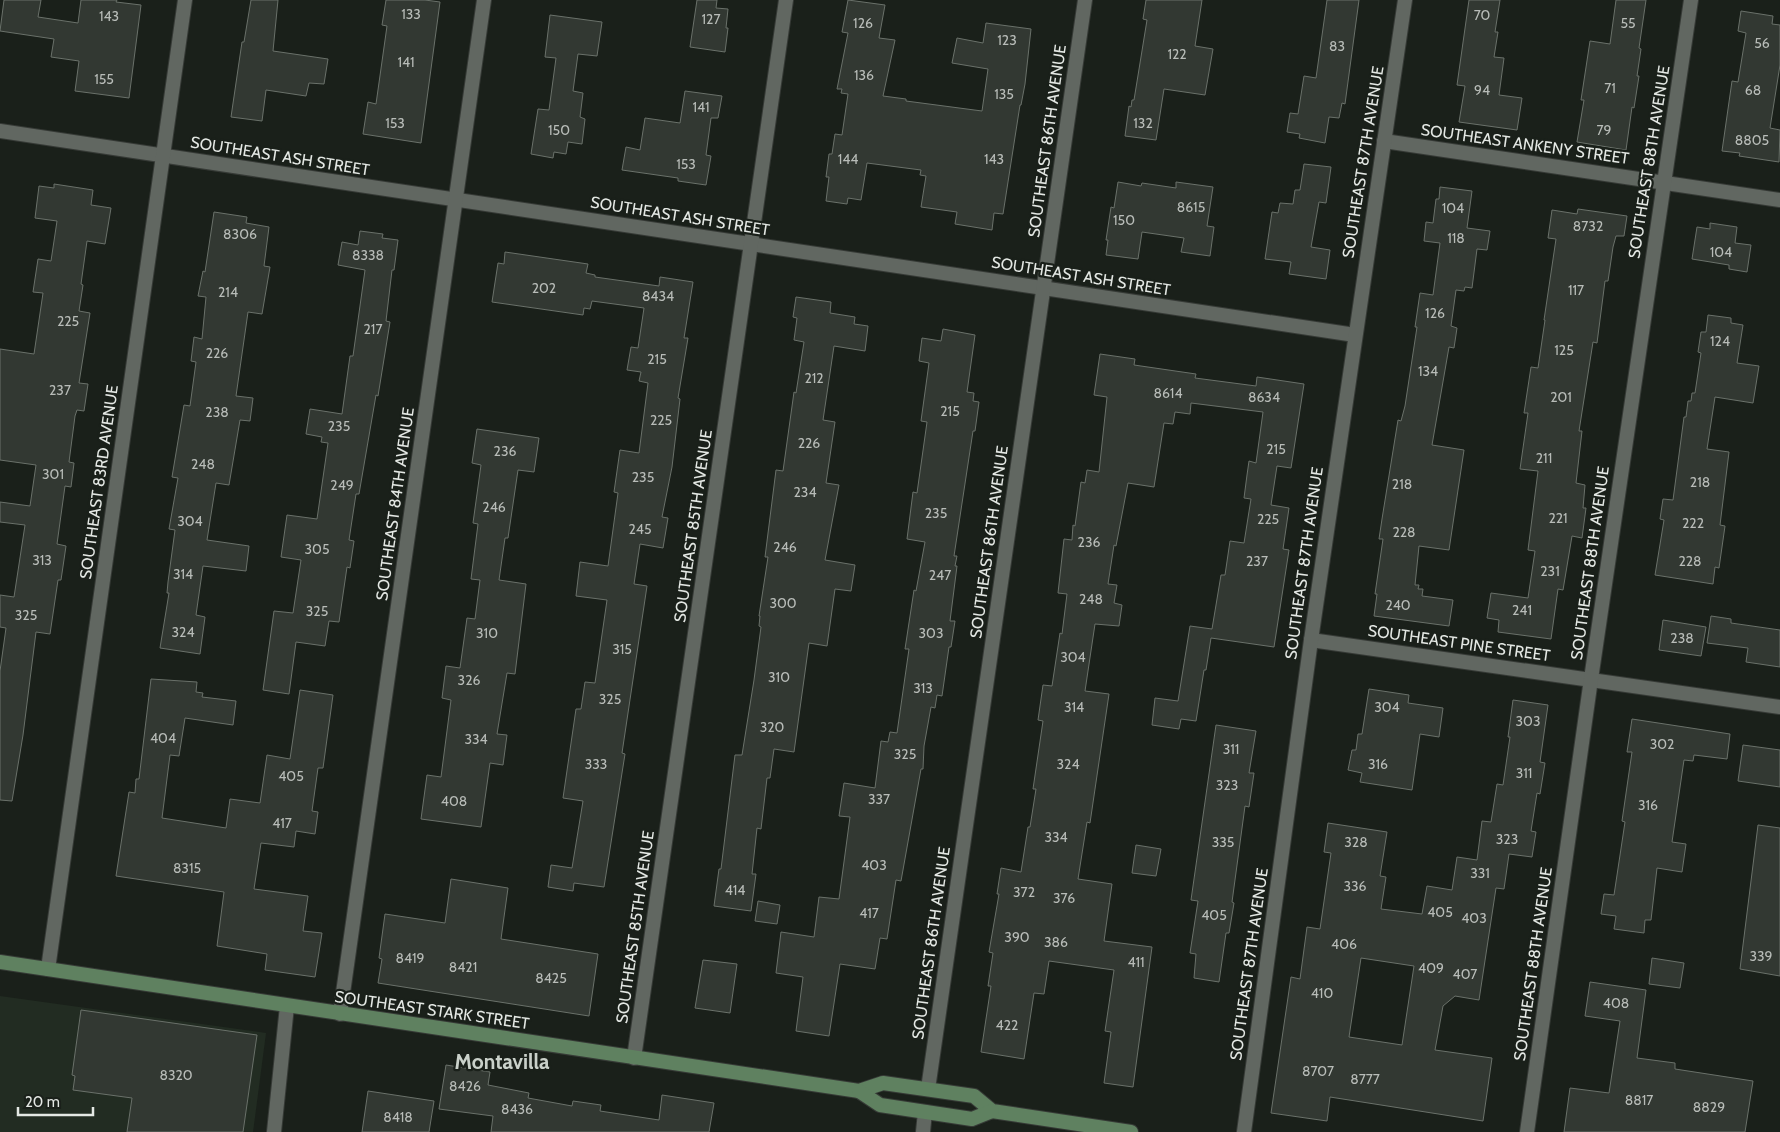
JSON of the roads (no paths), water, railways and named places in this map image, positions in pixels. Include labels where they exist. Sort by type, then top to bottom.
[{"type":"main road","name":"SOUTHEAST STARK STREET","points":[[0,962],[634,1058],[859,1090],[883,1083],[928,1089],[974,1096],[992,1110],[1131,1132]]},
{"type":"main road","name":"SOUTHEAST STARK STREET","points":[[859,1090],[880,1105],[925,1112],[972,1119],[992,1110]]},
{"type":"street","name":"SOUTHEAST 83RD AVENUE","points":[[48,970],[185,0]]},
{"type":"street","name":"SOUTHEAST 84TH AVENUE","points":[[340,1014],[484,0]]},
{"type":"street","name":"SOUTHEAST 85TH AVENUE","points":[[634,1058],[786,0]]},
{"type":"street","name":"SOUTHEAST 86TH AVENUE","points":[[928,1089],[1085,0]]},
{"type":"street","name":"SOUTHEAST 87TH AVENUE","points":[[1244,1132],[1311,640],[1405,0]]},
{"type":"street","name":"SOUTHEAST 88TH AVENUE","points":[[1527,1132],[1663,182],[1691,0]]},
{"type":"street","name":"SOUTHEAST ASH STREET","points":[[0,132],[1355,335]]},
{"type":"street","name":"SOUTHEAST ANKENY STREET","points":[[1384,141],[1780,200]]},
{"type":"street","name":"SOUTHEAST PINE STREET","points":[[1311,640],[1780,707]]},
{"type":"street","points":[[274,1132],[287,1006]]},
{"type":"street","points":[[923,1132],[925,1112]]},
{"type":"district","name":"Montavilla","points":[[502,1061]]}]
